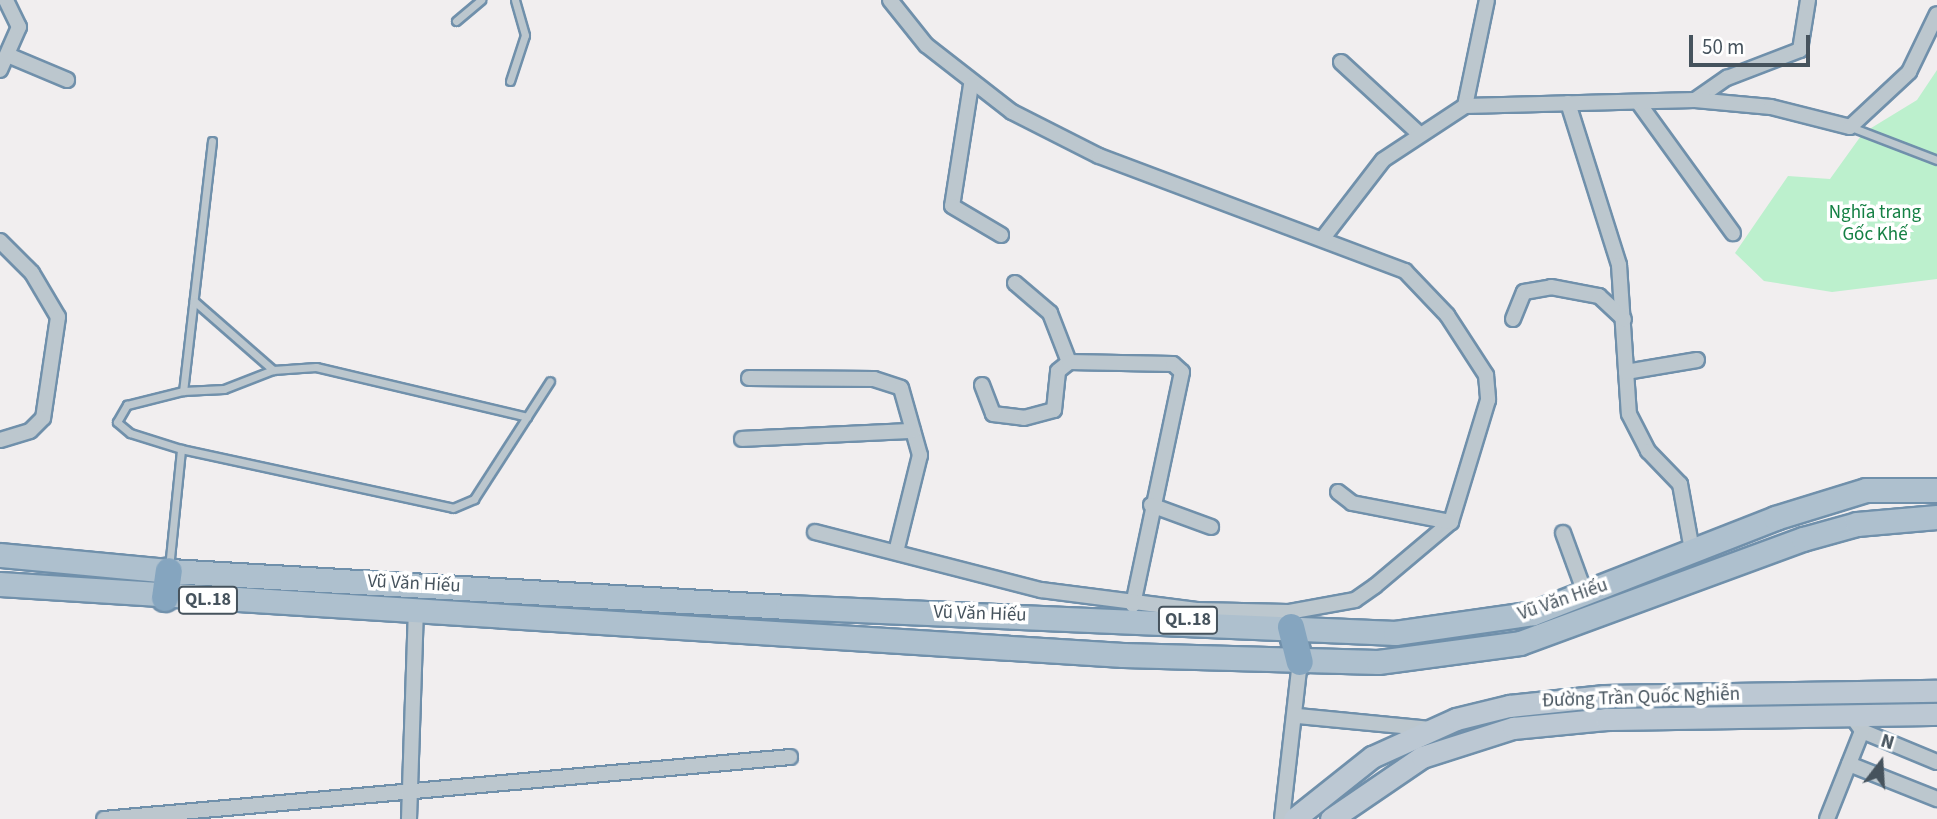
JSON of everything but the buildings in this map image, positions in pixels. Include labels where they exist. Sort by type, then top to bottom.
[{"type":"highway","points":[[165,598],[169,571]]},
{"type":"highway","points":[[1291,627],[1300,662]]},
{"type":"main road","name":"Vũ Văn Hiếu","points":[[0,555],[169,571],[799,607],[1197,615],[1291,627],[1395,633],[1461,627],[1533,614],[1692,550],[1866,490],[1937,490]]},
{"type":"main road","name":"Vũ Văn Hiếu","points":[[0,584],[165,598],[1300,662],[1482,652],[1567,628],[1803,539],[1857,524],[1937,517]]},
{"type":"main road","name":"Đường Trần Quốc Nghiễn","points":[[1294,819],[1372,757],[1431,729],[1557,699],[1937,691]]},
{"type":"main road","points":[[1845,693],[1856,723]]},
{"type":"main road","name":"Đường Trần Quốc Nghiễn","points":[[1331,819],[1422,758],[1513,728],[1606,719],[1856,723],[1937,714]]},
{"type":"street","points":[[0,70],[10,56],[19,27],[6,0]]},
{"type":"street","points":[[815,532],[1041,590],[1197,615],[1287,612],[1355,600],[1451,522],[1488,401],[1486,376],[1421,281],[1323,238],[1100,156],[971,85],[902,21],[890,0]]},
{"type":"street","points":[[1465,106],[1487,0]]},
{"type":"street","points":[[1695,100],[1727,78],[1800,50],[1808,0]]},
{"type":"street","points":[[1323,238],[1383,160],[1417,132],[1465,106],[1695,100],[1771,107],[1850,127],[1909,72],[1937,13]]},
{"type":"street","points":[[10,56],[67,80]]},
{"type":"street","points":[[1340,62],[1417,132]]},
{"type":"street","points":[[971,85],[952,206],[1001,234]]},
{"type":"street","points":[[1638,102],[1733,233]]},
{"type":"street","points":[[1568,103],[1619,265],[1626,372],[1633,425],[1680,484],[1692,550]]},
{"type":"street","points":[[0,241],[32,273],[58,317],[43,418],[30,431],[0,440]]},
{"type":"street","points":[[1014,283],[1050,313],[1069,362]]},
{"type":"street","points":[[1513,318],[1524,292],[1551,287],[1598,296],[1624,319]]},
{"type":"street","points":[[1626,372],[1697,360]]},
{"type":"street","points":[[982,385],[993,414],[1046,414],[1057,400],[1058,371],[1069,362],[1173,364],[1182,372],[1151,505],[1133,605]]},
{"type":"street","points":[[749,378],[888,380],[901,388],[920,455],[896,552]]},
{"type":"street","points":[[742,439],[913,431]]},
{"type":"street","points":[[1338,492],[1352,503],[1451,522]]},
{"type":"street","points":[[1151,505],[1211,527]]},
{"type":"street","points":[[1563,533],[1586,593]]},
{"type":"street","points":[[409,819],[406,791],[416,611]]},
{"type":"street","points":[[1282,819],[1297,716],[1300,662]]},
{"type":"street","points":[[1297,716],[1431,729]]},
{"type":"street","points":[[1827,819],[1849,764],[1856,723],[1937,762]]},
{"type":"street","points":[[104,819],[186,814],[406,791],[790,757]]},
{"type":"street","points":[[1849,764],[1937,799]]},
{"type":"lane","points":[[456,21],[481,0]]},
{"type":"lane","points":[[510,81],[524,35],[515,0]]},
{"type":"lane","points":[[1850,127],[1937,160]]},
{"type":"lane","points":[[183,391],[212,141]]},
{"type":"lane","points":[[194,301],[273,370]]},
{"type":"lane","points":[[527,417],[345,372],[273,370],[244,386],[183,391],[127,405],[117,422],[130,433],[181,449],[453,508],[474,499],[527,417],[550,381]]},
{"type":"lane","points":[[169,571],[181,449]]},
{"type":"green space","name":"Nghĩa trang Gốc Khế","points":[[1937,70],[1937,279],[1832,292],[1764,281],[1735,253],[1788,176],[1830,179],[1863,133],[1917,100]]}]
